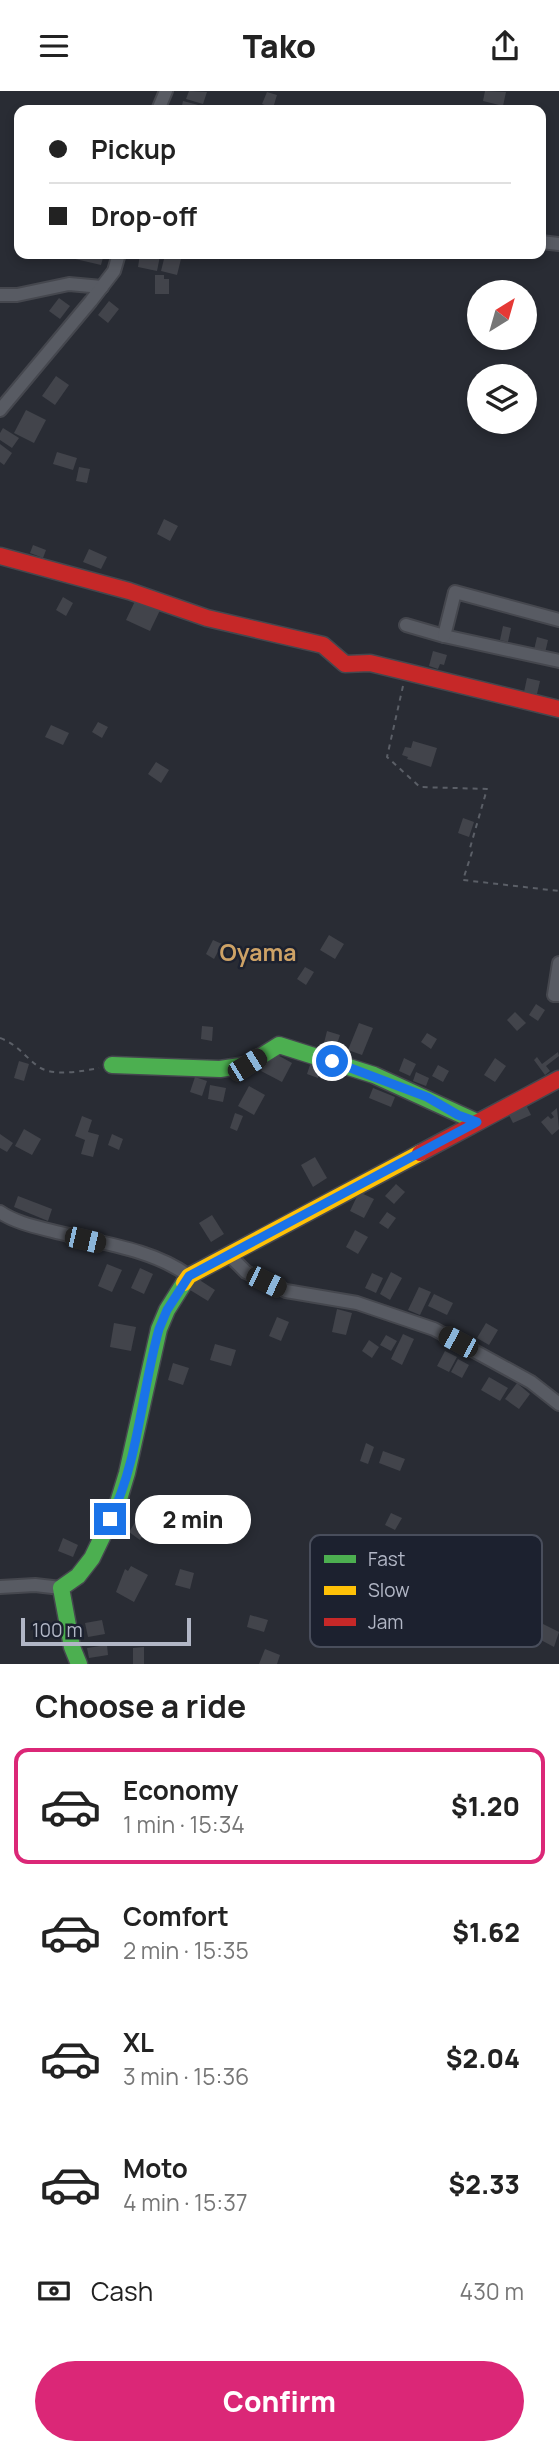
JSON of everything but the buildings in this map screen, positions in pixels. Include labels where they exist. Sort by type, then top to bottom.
[{"type":"street","points":[[0,410],[102,287],[114,271],[118,259]]},
{"type":"street","points":[[0,295],[17,295],[69,284],[102,287]]},
{"type":"street","points":[[0,556],[129,591],[207,618],[323,645],[345,664],[370,663],[559,709]]},
{"type":"street","points":[[444,636],[455,593],[559,619]]},
{"type":"street","points":[[406,625],[444,636],[559,660]]},
{"type":"street","points":[[559,963],[555,995],[559,995]]},
{"type":"street","points":[[112,1065],[220,1069],[247,1065],[279,1045],[306,1051],[390,1082],[477,1122]]},
{"type":"street","points":[[0,1587],[35,1585],[61,1588],[78,1576],[92,1558],[117,1506],[127,1473],[159,1329],[167,1310],[189,1276],[559,1079]]},
{"type":"street","points":[[0,1212],[36,1228],[134,1251],[175,1267],[189,1276]]},
{"type":"street","points":[[229,1255],[246,1272],[286,1291],[357,1303],[434,1329],[531,1382],[559,1404]]},
{"type":"street","points":[[61,1588],[72,1647],[79,1664]]},
{"type":"path","points":[[407,671],[387,757],[420,787],[486,789],[463,880],[559,891]]},
{"type":"path","points":[[0,1038],[12,1042],[42,1069],[75,1073],[112,1065]]},
{"type":"traffic: fast","points":[[112,1065],[220,1069],[247,1065],[279,1045],[374,1075],[477,1122]]},
{"type":"traffic: fast","points":[[79,1664],[72,1647],[61,1588],[78,1576],[92,1558],[117,1506],[127,1473],[159,1329],[184,1283]]},
{"type":"traffic: slow","points":[[184,1283],[189,1276],[420,1153]]},
{"type":"traffic: jam","points":[[0,556],[129,591],[207,618],[323,645],[345,664],[370,663],[559,709]]},
{"type":"traffic: jam","points":[[420,1153],[559,1079]]},
{"type":"district","name":"Oyama","points":[[258,952]]},
{"type":"route","points":[[110,1519],[127,1473],[159,1329],[167,1310],[189,1276],[477,1122],[458,1115],[427,1097],[332,1061]]}]
